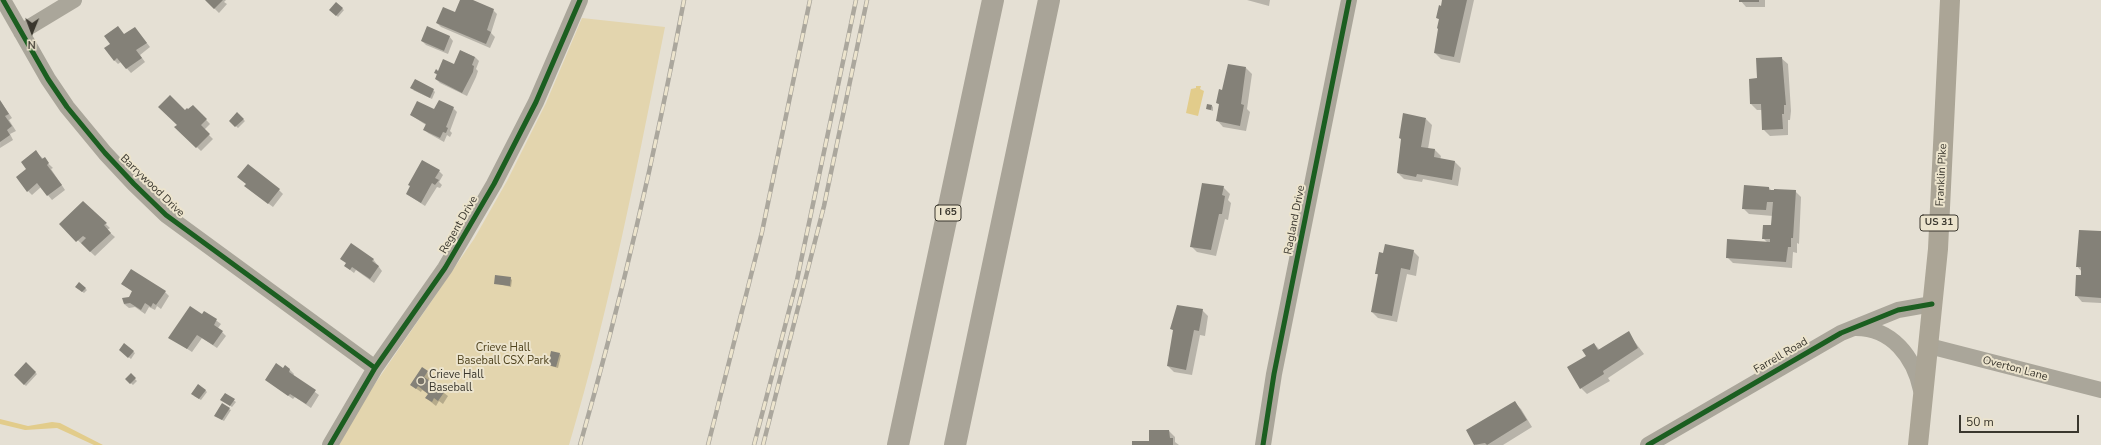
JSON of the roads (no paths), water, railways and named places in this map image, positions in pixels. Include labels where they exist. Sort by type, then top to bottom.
[{"type":"highway","name":"I 65","points":[[898,445],[993,0]]},
{"type":"highway","points":[[955,445],[1049,0]]},
{"type":"main road","name":"Franklin Pike","points":[[1918,445],[1929,346],[1944,147],[1950,0]]},
{"type":"street","name":"Barrywood Drive","points":[[3,0],[67,107],[105,153],[150,200],[166,215],[214,251],[375,368]]},
{"type":"street","points":[[21,32],[74,0]]},
{"type":"street","name":"Regent Drive","points":[[330,445],[375,368],[445,268],[494,184],[536,102],[580,0]]},
{"type":"street","name":"Ragland Drive","points":[[1263,445],[1274,374],[1349,0]]},
{"type":"street","name":"Farrell Road","points":[[1648,445],[1742,389],[1841,333],[1898,310],[1932,304]]},
{"type":"street","name":"Farrell Road","points":[[1854,328],[1866,328],[1878,331],[1889,338],[1906,354],[1916,369],[1924,401]]},
{"type":"street","name":"Overton Lane","points":[[1929,346],[2101,390]]},
{"type":"railway","points":[[580,445],[610,335],[637,224],[662,112],[684,0]]},
{"type":"railway","points":[[708,445],[762,232],[810,0]]},
{"type":"railway","points":[[754,445],[797,280],[856,0]]},
{"type":"railway","points":[[763,445],[824,206],[867,0]]},
{"type":"place","name":"Crieve Hall Baseball","points":[[421,381]]},
{"type":"park label","name":"Crieve Hall Baseball CSX Park","points":[[503,354]]}]
